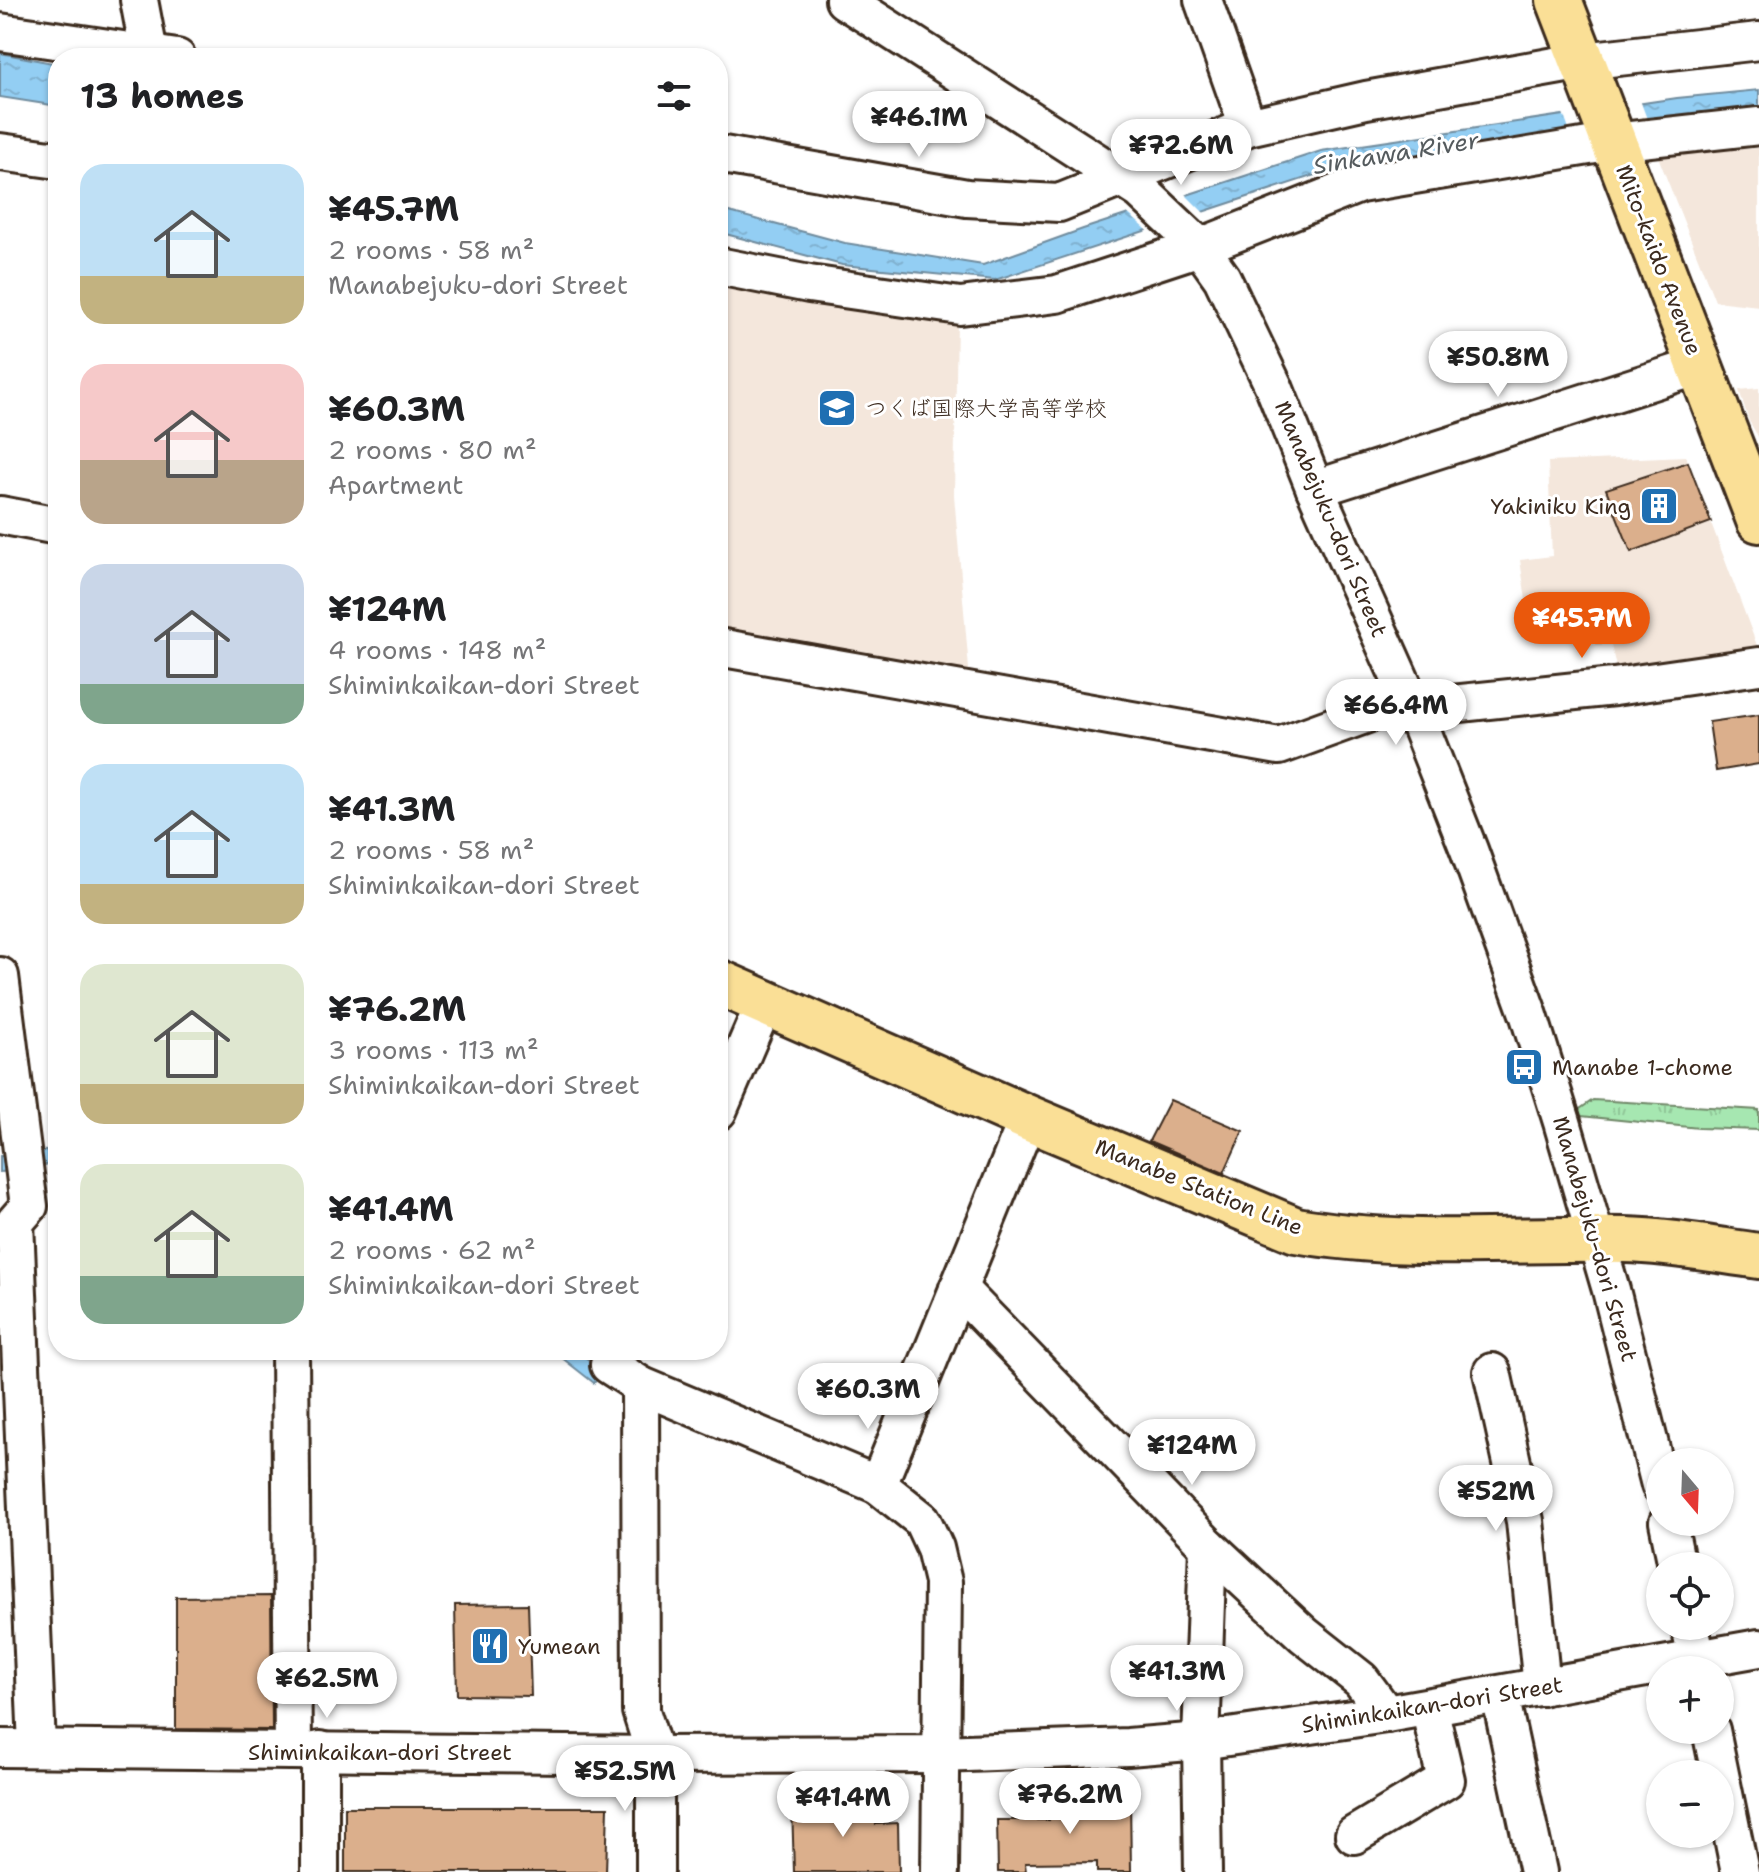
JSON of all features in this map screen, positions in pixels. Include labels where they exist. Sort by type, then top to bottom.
[{"type":"main road","name":"Mito-kaido Avenue","points":[[1559,0],[1759,520]]},
{"type":"main road","name":"Manabe Station Line","points":[[728,986],[1028,1118],[1296,1230],[1342,1238],[1524,1243],[1598,1240],[1655,1242],[1759,1256]]},
{"type":"street","points":[[139,0],[160,48]]},
{"type":"street","name":"Manabejuku-dori Street","points":[[844,0],[1132,185],[1190,238],[1222,278],[1246,324],[1315,489],[1413,708],[1469,850],[1529,1016],[1598,1240],[1652,1448]]},
{"type":"street","points":[[1203,0],[1248,127]]},
{"type":"street","points":[[0,32],[109,48]]},
{"type":"street","points":[[728,156],[967,198],[1059,203],[1132,185],[1248,127],[1366,100],[1759,41]]},
{"type":"street","points":[[728,268],[809,284],[960,306],[1057,294],[1190,238],[1360,184],[1612,139],[1759,126]]},
{"type":"street","points":[[0,152],[48,159]]},
{"type":"street","points":[[1315,489],[1699,366]]},
{"type":"street","points":[[0,515],[48,524]]},
{"type":"street","points":[[728,649],[1279,746],[1389,706],[1413,708],[1614,687],[1759,666]]},
{"type":"street","points":[[0,976],[29,1205],[15,1222],[37,1747]]},
{"type":"street","points":[[728,1088],[765,1002]]},
{"type":"street","points":[[878,1485],[1028,1118]]},
{"type":"street","points":[[958,1288],[1208,1546],[1304,1635],[1361,1680],[1386,1714]]},
{"type":"street","points":[[290,1360],[307,1751],[320,1872]]},
{"type":"street","points":[[611,1360],[609,1365],[640,1385],[878,1485],[922,1520],[935,1548],[943,1582],[940,1872]]},
{"type":"street","points":[[1492,1372],[1525,1521],[1542,1687]]},
{"type":"street","points":[[640,1385],[641,1711],[655,1755],[655,1872]]},
{"type":"street","points":[[1203,1872],[1201,1741],[1208,1546]]},
{"type":"street","name":"Shiminkaikan-dori Street","points":[[0,1748],[655,1755],[941,1754],[1128,1747],[1201,1741],[1386,1714],[1542,1687],[1696,1652],[1759,1648]]},
{"type":"street","points":[[1500,1695],[1538,1872]]},
{"type":"street","points":[[1354,1835],[1446,1780],[1429,1707]]},
{"type":"street","points":[[1714,1744],[1740,1872]]},
{"type":"shaded area","points":[[1759,148],[1759,306],[1715,301],[1657,154]]},
{"type":"shaded area","name":"つくば国際大学高等学校","points":[[728,279],[957,322],[954,495],[971,692],[728,649]]},
{"type":"shaded area","points":[[1759,388],[1759,438],[1749,421],[1739,390]]},
{"type":"shaded area","points":[[1686,456],[1759,651],[1617,672],[1611,645],[1596,645],[1593,603],[1528,613],[1520,560],[1552,556],[1548,462]]},
{"type":"green space","points":[[1593,1100],[1759,1110],[1759,1130],[1699,1128],[1571,1115]]},
{"type":"water","points":[[0,53],[48,62],[48,104],[0,97]]},
{"type":"water","name":"Sinkawa River","points":[[1759,90],[1759,110],[1324,172],[995,280],[842,265],[728,235],[728,212],[845,243],[983,265],[1321,151],[1677,98]]},
{"type":"water","points":[[48,1150],[48,1164],[0,1172],[0,1156]]},
{"type":"water","points":[[565,1360],[589,1360],[604,1372],[594,1383]]},
{"type":"pier","points":[[1640,100],[1650,127],[1573,141],[1563,113]]},
{"type":"pier","points":[[1184,193],[1207,216],[1152,234],[1126,212]]},
{"type":"building","name":"Yakiniku King","points":[[1688,462],[1711,522],[1631,552],[1606,489]]},
{"type":"building","points":[[1759,715],[1759,764],[1716,771],[1709,722]]},
{"type":"building","points":[[1170,1100],[1243,1131],[1224,1173],[1149,1141]]},
{"type":"building","points":[[271,1596],[272,1730],[176,1729],[176,1597]]},
{"type":"building","points":[[528,1604],[531,1696],[457,1695],[455,1605]]},
{"type":"building","points":[[1130,1797],[1131,1872],[1097,1872],[1097,1862],[1025,1863],[1026,1872],[998,1872],[997,1820],[1049,1820],[1049,1800]]},
{"type":"building","points":[[875,1802],[876,1824],[898,1823],[899,1872],[794,1872],[792,1805]]},
{"type":"building","points":[[345,1807],[608,1807],[606,1872],[345,1872]]},
{"type":"place","name":"つくば国際大学高等学校","points":[[837,408]]},
{"type":"place","name":"Yakiniku King","points":[[1659,506]]},
{"type":"place","name":"Manabe 1-chome","points":[[1524,1067]]},
{"type":"place","name":"Yumean","points":[[490,1646]]}]
